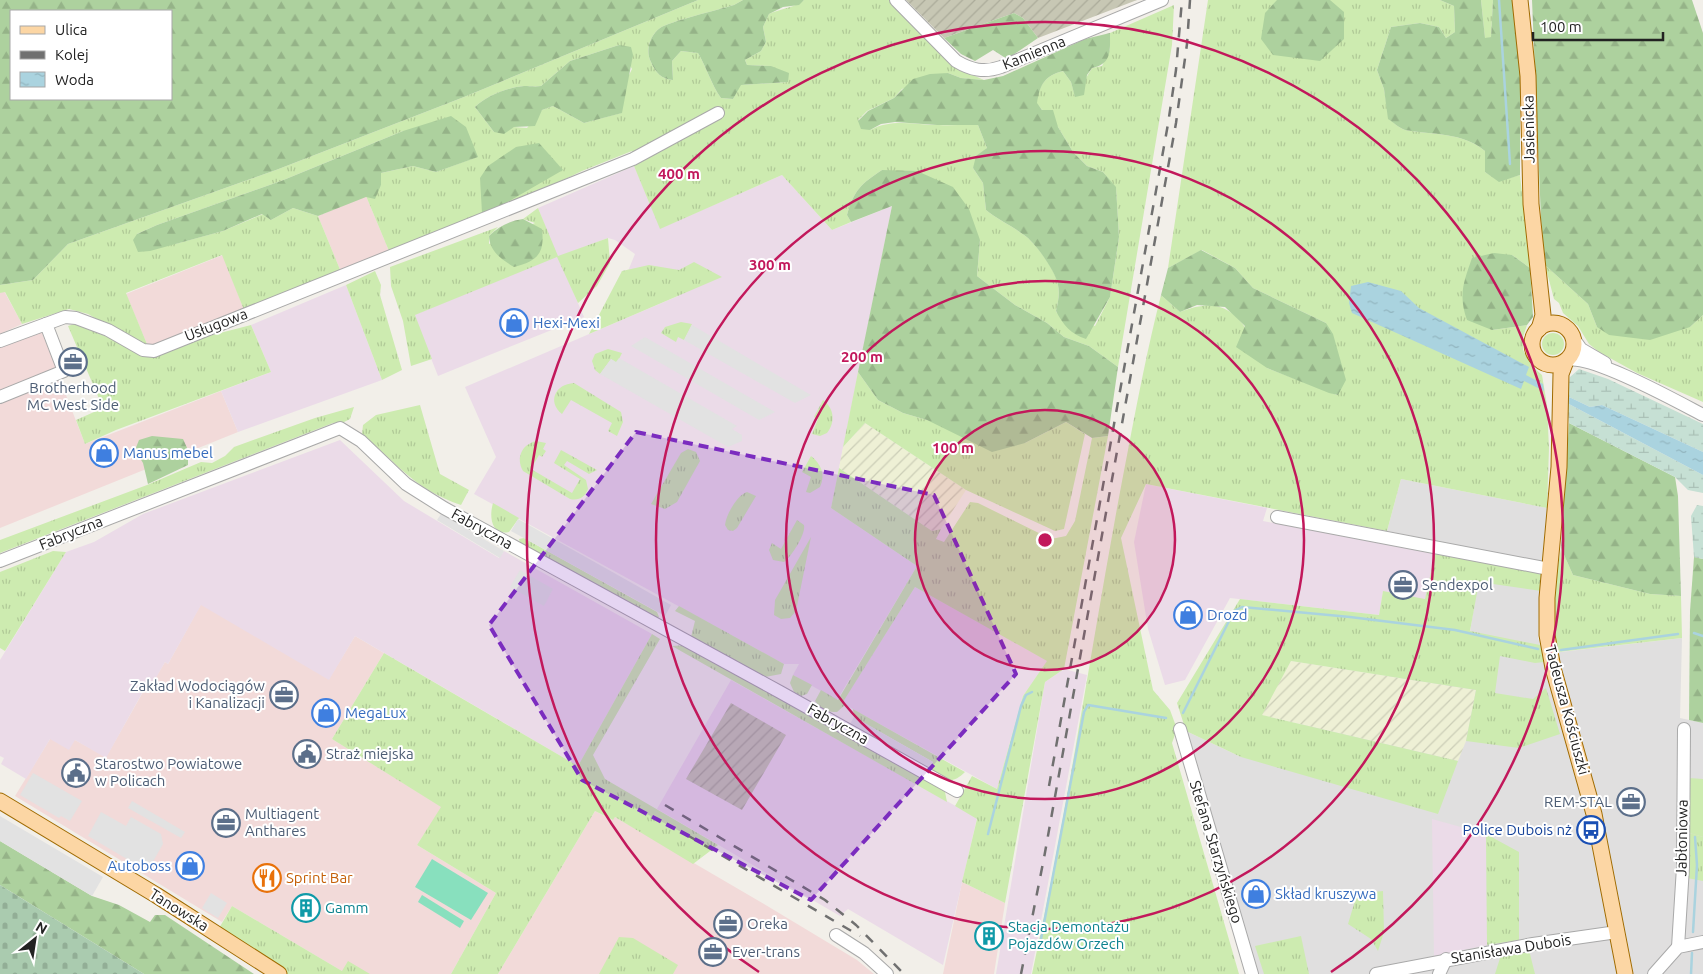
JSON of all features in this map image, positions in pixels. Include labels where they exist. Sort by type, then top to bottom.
[{"type":"main road","name":"Jasienicka","points":[[1520,0],[1528,76],[1531,204],[1543,315],[1539,329]]},
{"type":"main road","name":"Jasienicka","points":[[1538,258],[1554,316],[1562,325]]},
{"type":"main road","points":[[1550,323],[1562,325],[1569,330],[1574,339],[1574,350],[1561,374],[1559,419],[1550,371],[1536,356],[1532,346],[1533,338],[1539,329],[1550,323]]},
{"type":"main road","points":[[1544,363],[1556,365],[1567,361]]},
{"type":"main road","name":"Tadeusza Kościuszki","points":[[1559,419],[1558,492],[1546,614],[1550,656],[1593,808],[1625,974]]},
{"type":"main road","name":"Tanowska","points":[[0,801],[156,895],[278,974]]},
{"type":"street","name":"Kamienna","points":[[896,0],[956,61],[967,67],[985,71],[1001,67],[1162,0]]},
{"type":"street","name":"Usługowa","points":[[0,341],[65,317],[76,318],[108,330],[143,350],[154,351],[633,159],[718,114]]},
{"type":"street","points":[[0,397],[64,371],[46,324]]},
{"type":"street","points":[[1574,339],[1581,349],[1633,380],[1703,415]]},
{"type":"street","points":[[1567,361],[1580,360],[1633,380]]},
{"type":"street","name":"Fabryczna","points":[[0,562],[340,428],[361,440],[406,484],[444,508],[780,692],[956,791]]},
{"type":"street","points":[[1277,517],[1549,569]]},
{"type":"street","name":"Jabłoniowa","points":[[1678,947],[1683,867],[1684,728]]},
{"type":"street","name":"Stefana Starzyńskiego","points":[[1180,729],[1252,974]]},
{"type":"street","name":"Stanisława Dubois","points":[[1376,974],[1446,959],[1617,932]]},
{"type":"street","points":[[836,935],[864,953],[887,974]]},
{"type":"street","points":[[1654,974],[1678,947],[1703,942]]},
{"type":"street","points":[[1439,974],[1446,959]]},
{"type":"highlighted area","points":[[636,432],[934,495],[1016,674],[811,900],[582,780],[489,625]]},
{"type":"shaded area","points":[[906,0],[1137,0],[1038,38],[1023,18],[1014,13],[944,38]]},
{"type":"shaded area","points":[[634,166],[661,228],[782,175],[832,230],[892,206],[831,508],[917,566],[837,700],[793,675],[799,664],[784,664],[474,494],[496,457],[465,387],[678,296],[628,271],[635,254],[615,240],[608,238],[558,257],[584,317],[438,376],[414,315],[557,256],[538,208]]},
{"type":"shaded area","points":[[366,196],[389,251],[341,272],[318,216]]},
{"type":"shaded area","points":[[223,255],[244,310],[149,349],[126,294]]},
{"type":"shaded area","points":[[346,285],[382,380],[238,432],[221,391],[271,372],[251,325]]},
{"type":"shaded area","points":[[4,291],[22,324],[0,334],[0,293]]},
{"type":"shaded area","points":[[692,325],[811,395],[795,403],[684,340]]},
{"type":"shaded area","points":[[41,331],[57,369],[0,392],[0,347]]},
{"type":"shaded area","points":[[645,337],[775,412],[759,420],[631,346]]},
{"type":"shaded area","points":[[619,358],[737,426],[732,429],[742,435],[742,441],[728,447],[600,374],[611,359],[616,362]]},
{"type":"shaded area","points":[[59,377],[85,444],[221,391],[238,432],[0,528],[0,402]]},
{"type":"shaded area","points":[[865,423],[966,490],[941,529],[932,531],[839,468],[843,447]]},
{"type":"shaded area","points":[[340,440],[404,501],[499,558],[504,551],[652,634],[578,766],[355,636],[329,680],[201,605],[168,664],[165,662],[150,688],[146,686],[106,758],[75,740],[69,750],[50,739],[26,779],[1,764],[4,758],[0,756],[0,660],[66,552],[94,542],[143,514]]},
{"type":"shaded area","points":[[1401,479],[1547,508],[1539,597],[1538,638],[1543,654],[1682,638],[1680,718],[1703,723],[1703,974],[1246,974],[1186,731],[1241,757],[1470,632],[1483,550],[1387,531]]},
{"type":"shaded area","points":[[1146,484],[1267,508],[1263,521],[1435,554],[1425,600],[1383,592],[1379,615],[1230,598],[1185,680],[1165,685],[1148,629],[1134,542]]},
{"type":"shaded area","points":[[441,514],[504,551],[500,558],[437,520]]},
{"type":"shaded area","points":[[518,519],[671,605],[665,616],[511,531]]},
{"type":"shaded area","points":[[520,570],[553,589],[544,606],[510,587]]},
{"type":"shaded area","points":[[915,587],[1048,661],[1023,696],[997,789],[842,703]]},
{"type":"shaded area","points":[[201,604],[329,679],[355,636],[384,653],[332,739],[442,807],[417,845],[496,893],[451,974],[347,974],[232,906],[222,922],[15,796],[50,739],[75,740],[106,757],[147,685],[150,687],[165,662],[168,664]]},
{"type":"shaded area","points":[[1291,661],[1476,690],[1466,741],[1458,761],[1261,715]]},
{"type":"shaded area","points":[[1064,669],[1087,675],[1031,974],[996,974],[1045,682]]},
{"type":"shaded area","points":[[731,680],[977,818],[943,965],[848,909],[840,916],[657,809]]},
{"type":"shaded area","points":[[731,703],[786,735],[742,810],[686,779]]},
{"type":"shaded area","points":[[854,717],[933,762],[929,769],[850,724]]},
{"type":"shaded area","points":[[33,773],[82,801],[70,821],[61,816],[59,818],[20,795]]},
{"type":"shaded area","points":[[132,801],[185,832],[181,838],[128,808]]},
{"type":"shaded area","points":[[595,811],[612,820],[615,817],[764,904],[857,960],[874,974],[498,974]]},
{"type":"shaded area","points":[[101,812],[126,826],[131,817],[161,834],[163,844],[151,865],[137,865],[88,836]]},
{"type":"shaded area","points":[[0,816],[103,877],[92,896],[0,841]]},
{"type":"shaded area","points":[[1432,819],[1486,834],[1487,945],[1434,956]]},
{"type":"shaded area","points":[[962,882],[1005,903],[994,974],[943,974]]},
{"type":"shaded area","points":[[211,893],[227,903],[218,918],[202,908]]},
{"type":"green space","points":[[0,0],[698,0],[464,97],[276,170],[68,244],[33,280],[0,285]]},
{"type":"green space","points":[[698,0],[743,0],[734,5],[665,25],[656,31],[651,39],[648,53],[657,72],[662,77],[673,80],[672,61],[681,51],[698,53],[721,98],[733,99],[740,85],[788,82],[771,66],[747,65],[745,60],[761,51],[766,42],[763,27],[769,14],[804,0],[891,0],[959,69],[984,80],[961,78],[948,73],[902,89],[894,98],[867,111],[858,120],[870,130],[895,123],[978,125],[987,148],[973,168],[983,183],[986,210],[1029,239],[1045,258],[1057,279],[1059,295],[1056,312],[1095,326],[1110,297],[1119,237],[1116,188],[1103,172],[1087,166],[1073,152],[1058,127],[1036,103],[1044,82],[1051,76],[1063,71],[1071,82],[1075,96],[1092,68],[1102,66],[1110,49],[1110,33],[1174,5],[1172,45],[1118,367],[1089,346],[1064,337],[1047,323],[1015,305],[977,276],[980,240],[882,170],[859,188],[852,199],[847,215],[851,222],[832,230],[782,175],[660,229],[634,166],[632,151],[582,171],[532,195],[389,251],[366,196],[381,185],[381,173],[413,166],[436,172],[477,157],[403,131],[281,181],[157,225],[137,234],[175,244],[223,231],[263,214],[271,220],[293,208],[318,216],[341,272],[244,310],[222,255],[126,293],[149,349],[88,314],[69,309],[22,324],[5,292],[0,293],[0,285],[33,280],[68,244],[276,170],[464,97]],"holes":[[[619,45],[632,69],[627,79],[621,113],[584,123],[553,106],[542,110],[527,128],[514,127],[494,132],[475,107],[485,99],[505,90],[524,86],[541,86],[570,61]]]},
{"type":"green space","points":[[743,0],[804,0],[799,5],[783,7],[769,14],[763,27],[766,42],[761,51],[745,60],[747,65],[771,66],[789,73],[788,82],[741,85],[733,99],[721,98],[698,53],[681,51],[672,61],[673,80],[662,77],[657,72],[648,53],[651,39],[656,31],[665,25],[734,5]]},
{"type":"green space","points":[[1208,0],[1440,0],[1454,6],[1455,32],[1446,38],[1439,27],[1420,23],[1391,27],[1377,70],[1384,89],[1389,119],[1398,126],[1405,130],[1447,135],[1467,140],[1485,151],[1485,172],[1499,181],[1520,175],[1530,268],[1512,255],[1492,330],[1527,325],[1523,337],[1523,350],[1532,366],[1542,375],[1547,405],[1549,448],[1547,508],[1401,479],[1387,531],[1146,484],[1121,538],[1153,690],[1170,710],[1177,729],[1172,743],[1239,974],[1032,974],[1058,844],[1128,450],[1147,353],[1161,295],[1180,312],[1198,306],[1213,306],[1226,309],[1236,316],[1244,326],[1267,368],[1337,395],[1326,323],[1253,288],[1235,268],[1202,250],[1168,268]]},
{"type":"green space","points":[[1277,0],[1330,0],[1344,12],[1344,39],[1320,61],[1273,55],[1261,39],[1265,13]]},
{"type":"green space","points":[[1440,0],[1481,0],[1485,38],[1491,37],[1493,0],[1513,0],[1520,67],[1520,175],[1499,182],[1485,172],[1485,151],[1476,145],[1457,137],[1405,130],[1388,119],[1384,89],[1377,70],[1391,27],[1420,23],[1439,27],[1446,38],[1455,32],[1454,6]]},
{"type":"green space","points":[[1481,0],[1493,0],[1491,37],[1485,39]]},
{"type":"green space","points":[[1532,0],[1692,0],[1703,33],[1703,315],[1690,327],[1650,340],[1609,335],[1597,327],[1588,304],[1545,265],[1541,219]]},
{"type":"green space","points":[[1014,13],[1023,18],[1038,38],[1007,59],[993,50],[975,61],[961,54],[944,38]]},
{"type":"green space","points":[[1110,33],[1108,56],[1099,66],[1092,68],[1087,75],[1084,95],[1075,97],[1071,82],[1063,71],[1051,76],[1044,82],[1037,103],[1042,110],[1053,110],[1058,127],[1073,152],[1087,166],[1103,172],[1116,187],[1119,237],[1110,297],[1086,339],[1068,328],[1056,311],[1059,295],[1058,285],[1049,265],[1039,250],[1024,235],[986,210],[983,183],[973,168],[976,156],[987,148],[978,125],[895,122],[881,124],[870,130],[861,129],[858,121],[868,111],[894,98],[913,79],[930,74],[948,73],[961,78],[984,80],[1003,76],[1085,39]]},
{"type":"green space","points":[[619,45],[631,47],[633,55],[622,113],[584,123],[553,106],[542,110],[535,126],[514,127],[504,134],[494,132],[475,107],[485,99],[505,90],[524,86],[541,86],[570,61]]},
{"type":"green space","points":[[451,116],[466,127],[478,157],[436,172],[413,166],[381,173],[381,185],[375,199],[366,197],[318,216],[293,208],[271,220],[262,214],[223,231],[150,251],[138,252],[133,240],[137,234],[157,225],[281,181],[403,131]]},
{"type":"green space","points":[[539,143],[563,170],[497,208],[482,213],[480,178],[488,166],[516,147]]},
{"type":"green space","points":[[882,170],[917,171],[953,187],[969,209],[980,240],[977,276],[1015,305],[1047,323],[1064,337],[1089,346],[1118,367],[1108,436],[1092,438],[1066,422],[1025,443],[992,452],[927,420],[903,413],[878,400],[858,372],[892,206],[851,222],[847,215],[852,199],[859,188]]},
{"type":"green space","points":[[538,208],[558,256],[608,238],[610,263],[597,286],[578,303],[557,257],[415,315],[432,359],[411,366],[403,321],[391,286],[390,267],[498,227],[489,236],[489,244],[535,223],[523,219]]},
{"type":"green space","points":[[523,219],[542,229],[542,245],[541,250],[534,259],[514,267],[494,251],[489,236],[504,225]]},
{"type":"green space","points":[[1201,250],[1235,268],[1253,288],[1326,323],[1333,334],[1346,380],[1338,395],[1267,368],[1236,347],[1245,326],[1225,307],[1197,305],[1180,312],[1161,295],[1168,268]]},
{"type":"green space","points":[[1494,253],[1512,255],[1530,268],[1533,317],[1527,325],[1492,330],[1467,320],[1463,303],[1463,288],[1472,258]]},
{"type":"green space","points":[[694,262],[722,277],[589,334],[622,271],[649,265],[679,270]]},
{"type":"green space","points":[[1545,265],[1588,304],[1597,327],[1690,327],[1703,315],[1703,402],[1637,373],[1599,352],[1589,344],[1578,326],[1563,313],[1559,303],[1554,299]]},
{"type":"green space","points":[[375,271],[381,285],[380,295],[402,370],[382,380],[346,285]]},
{"type":"green space","points":[[681,322],[692,324],[684,340],[678,337],[676,342],[661,333],[665,327]]},
{"type":"green space","points":[[74,324],[118,341],[148,357],[193,340],[251,325],[271,372],[116,430],[85,444],[76,420],[103,408],[68,326]]},
{"type":"green space","points":[[1549,333],[1557,333],[1564,340],[1564,348],[1557,355],[1549,355],[1542,348],[1542,340]]},
{"type":"green space","points":[[608,349],[622,353],[617,363],[611,359],[600,374],[595,370],[592,361],[595,354]]},
{"type":"green space","points":[[1579,369],[1608,379],[1703,424],[1703,452],[1602,405],[1590,407],[1567,396],[1570,377]]},
{"type":"green space","points":[[858,372],[878,400],[903,413],[927,420],[1025,443],[1066,422],[1085,434],[1064,529],[1055,531],[966,490],[865,423],[843,447]]},
{"type":"green space","points":[[574,383],[621,412],[623,422],[617,436],[608,431],[612,423],[571,400],[562,414],[557,409],[554,399],[555,394],[567,384]]},
{"type":"green space","points":[[823,400],[830,407],[833,420],[827,433],[820,436],[812,434],[818,419],[814,417]]},
{"type":"green space","points":[[1567,403],[1703,475],[1703,493],[1688,490],[1675,477],[1569,423]]},
{"type":"green space","points":[[420,405],[440,474],[469,490],[461,505],[445,499],[407,475],[362,434],[363,425],[376,415]]},
{"type":"green space","points":[[354,407],[350,419],[344,422],[333,423],[0,553],[0,540],[147,485],[201,462],[212,463],[225,456],[234,447],[315,418]]},
{"type":"green space","points":[[1569,423],[1675,477],[1678,496],[1681,596],[1650,594],[1573,575],[1561,548]]},
{"type":"green space","points":[[152,436],[183,439],[188,450],[188,465],[148,484],[143,463],[135,450],[139,440]]},
{"type":"green space","points":[[1108,436],[1064,669],[1045,682],[1005,903],[962,882],[977,819],[955,806],[972,776],[997,789],[1023,696],[1047,661],[915,587],[843,702],[845,705],[837,712],[827,711],[820,707],[815,701],[821,690],[838,700],[917,566],[831,508],[839,468],[932,531],[941,529],[936,539],[944,542],[970,502],[978,503],[1051,539],[1066,536],[1075,521],[1092,438]]},
{"type":"green space","points":[[536,441],[546,443],[543,449],[546,451],[542,457],[539,455],[531,469],[572,493],[580,479],[554,463],[561,450],[597,470],[589,474],[567,461],[564,465],[586,480],[588,489],[583,496],[579,499],[570,499],[523,471],[520,461],[521,453],[523,449]]},
{"type":"green space","points":[[688,449],[696,452],[700,461],[677,502],[665,509],[651,504],[681,453]]},
{"type":"green space","points":[[811,456],[820,466],[823,478],[820,487],[810,493],[806,492],[811,477],[802,472]]},
{"type":"green space","points":[[747,492],[756,496],[737,528],[733,531],[728,530],[725,525],[730,511],[739,497]]},
{"type":"green space","points":[[493,503],[519,518],[509,532],[498,531],[495,528],[491,514]]},
{"type":"green space","points":[[1697,505],[1703,506],[1703,559],[1694,557],[1691,516]]},
{"type":"green space","points":[[797,520],[804,525],[803,534],[798,545],[784,562],[773,560],[769,550],[772,543],[781,549]]},
{"type":"green space","points":[[811,537],[796,611],[790,618],[781,619],[774,615],[775,600]]},
{"type":"green space","points":[[524,538],[657,612],[659,617],[657,618],[520,543],[519,539]]},
{"type":"green space","points":[[1561,548],[1573,575],[1650,594],[1681,596],[1682,638],[1558,652],[1553,613]]},
{"type":"green space","points":[[53,551],[66,552],[5,651],[0,648],[0,572]]},
{"type":"green space","points":[[1435,554],[1542,573],[1541,591],[1479,582],[1470,631],[1540,645],[1544,662],[1535,663],[1500,656],[1495,693],[1533,699],[1546,688],[1560,734],[1519,748],[1466,741],[1476,690],[1291,661],[1262,715],[1458,761],[1438,814],[1241,757],[1186,731],[1177,703],[1240,599],[1379,615],[1383,591],[1425,599]]},
{"type":"green space","points":[[1694,557],[1703,559],[1703,723],[1689,720],[1690,611]]},
{"type":"green space","points":[[679,606],[784,664],[781,674],[765,677],[691,637],[695,621],[675,611]]},
{"type":"green space","points":[[652,634],[660,639],[593,755],[605,779],[718,845],[693,864],[615,817],[613,820],[595,811],[498,974],[451,974],[496,893],[417,845],[441,807],[332,739],[384,653],[578,766]]},
{"type":"green space","points":[[687,645],[938,785],[945,792],[947,802],[672,646]]},
{"type":"green space","points":[[793,675],[812,685],[807,694],[801,696],[794,692],[790,683]]},
{"type":"green space","points":[[853,709],[965,772],[955,779],[947,780],[943,778],[929,769],[933,762],[854,717]]},
{"type":"green space","points":[[1689,778],[1703,779],[1703,837],[1686,832]]},
{"type":"green space","points":[[1686,832],[1703,837],[1703,881],[1687,878]]},
{"type":"green space","points":[[1486,834],[1519,852],[1519,940],[1487,945]]},
{"type":"green space","points":[[0,841],[92,896],[119,905],[150,922],[155,915],[165,915],[254,974],[144,974],[0,885]]},
{"type":"green space","points":[[432,859],[488,893],[471,920],[415,887]]},
{"type":"green space","points":[[0,885],[144,974],[0,974]]},
{"type":"green space","points":[[1383,891],[1384,932],[1378,951],[1371,939],[1348,924],[1357,894]]},
{"type":"green space","points":[[422,895],[464,921],[460,928],[418,902]]},
{"type":"green space","points":[[232,906],[342,971],[348,961],[370,974],[286,974],[218,930]]},
{"type":"green space","points":[[1301,936],[1309,974],[1264,974],[1255,946]]},
{"type":"green space","points":[[619,937],[633,938],[678,965],[673,974],[599,974]]},
{"type":"green space","points":[[1529,950],[1535,974],[1495,974],[1501,955]]},
{"type":"water","points":[[1368,282],[1401,291],[1419,308],[1529,367],[1526,375],[1543,384],[1544,391],[1524,381],[1521,389],[1352,313],[1349,303],[1351,286]]},
{"type":"water","points":[[1567,396],[1590,407],[1602,405],[1703,452],[1703,475],[1567,403]]},
{"type":"waterway","points":[[1499,0],[1510,164]]},
{"type":"waterway","points":[[1183,713],[1234,611],[1242,607],[1350,617],[1455,630],[1538,649]]},
{"type":"waterway","points":[[1694,633],[1703,636]]},
{"type":"waterway","points":[[1561,650],[1678,634]]},
{"type":"waterway","points":[[988,834],[1021,706],[1026,695],[1032,692]]},
{"type":"waterway","points":[[1041,939],[1084,712],[1088,705],[1166,718]]},
{"type":"waterway","points":[[1693,932],[1697,865],[1695,837]]},
{"type":"waterway","points":[[1691,974],[1692,953]]},
{"type":"railway","points":[[1049,786],[1168,124],[1176,70],[1182,0]]},
{"type":"railway","points":[[1021,974],[1044,858],[1176,123],[1187,44],[1190,0]]},
{"type":"railway","points":[[665,805],[825,900],[856,925],[904,974]]},
{"type":"railway","points":[[687,835],[860,936]]},
{"type":"place","name":"Hexi-Mexi","points":[[514,323]]},
{"type":"place","name":"Brotherhood MC West Side","points":[[73,362]]},
{"type":"place","name":"Manus mebel","points":[[104,453]]},
{"type":"place","name":"Sendexpol","points":[[1403,585]]},
{"type":"place","name":"Drozd","points":[[1188,615]]},
{"type":"place","name":"Zakład Wodociągów i Kanalizacji","points":[[284,695]]},
{"type":"place","name":"MegaLux","points":[[326,713]]},
{"type":"place","name":"Straż miejska","points":[[307,754]]},
{"type":"place","name":"Starostwo Powiatowe w Policach","points":[[76,773]]},
{"type":"place","name":"REM-STAL","points":[[1631,802]]},
{"type":"place","name":"Multiagent Anthares","points":[[226,823]]},
{"type":"place","name":"Police Dubois nż","points":[[1591,830]]},
{"type":"place","name":"Autoboss","points":[[190,866]]},
{"type":"place","name":"Sprint Bar","points":[[267,878]]},
{"type":"place","name":"Skład kruszywa","points":[[1256,894]]},
{"type":"place","name":"Gamm","points":[[306,908]]},
{"type":"place","name":"Oreka","points":[[728,924]]},
{"type":"place","name":"Stacja Demontażu Pojazdów Orzech","points":[[989,936]]},
{"type":"place","name":"Ever-trans","points":[[713,952]]}]
